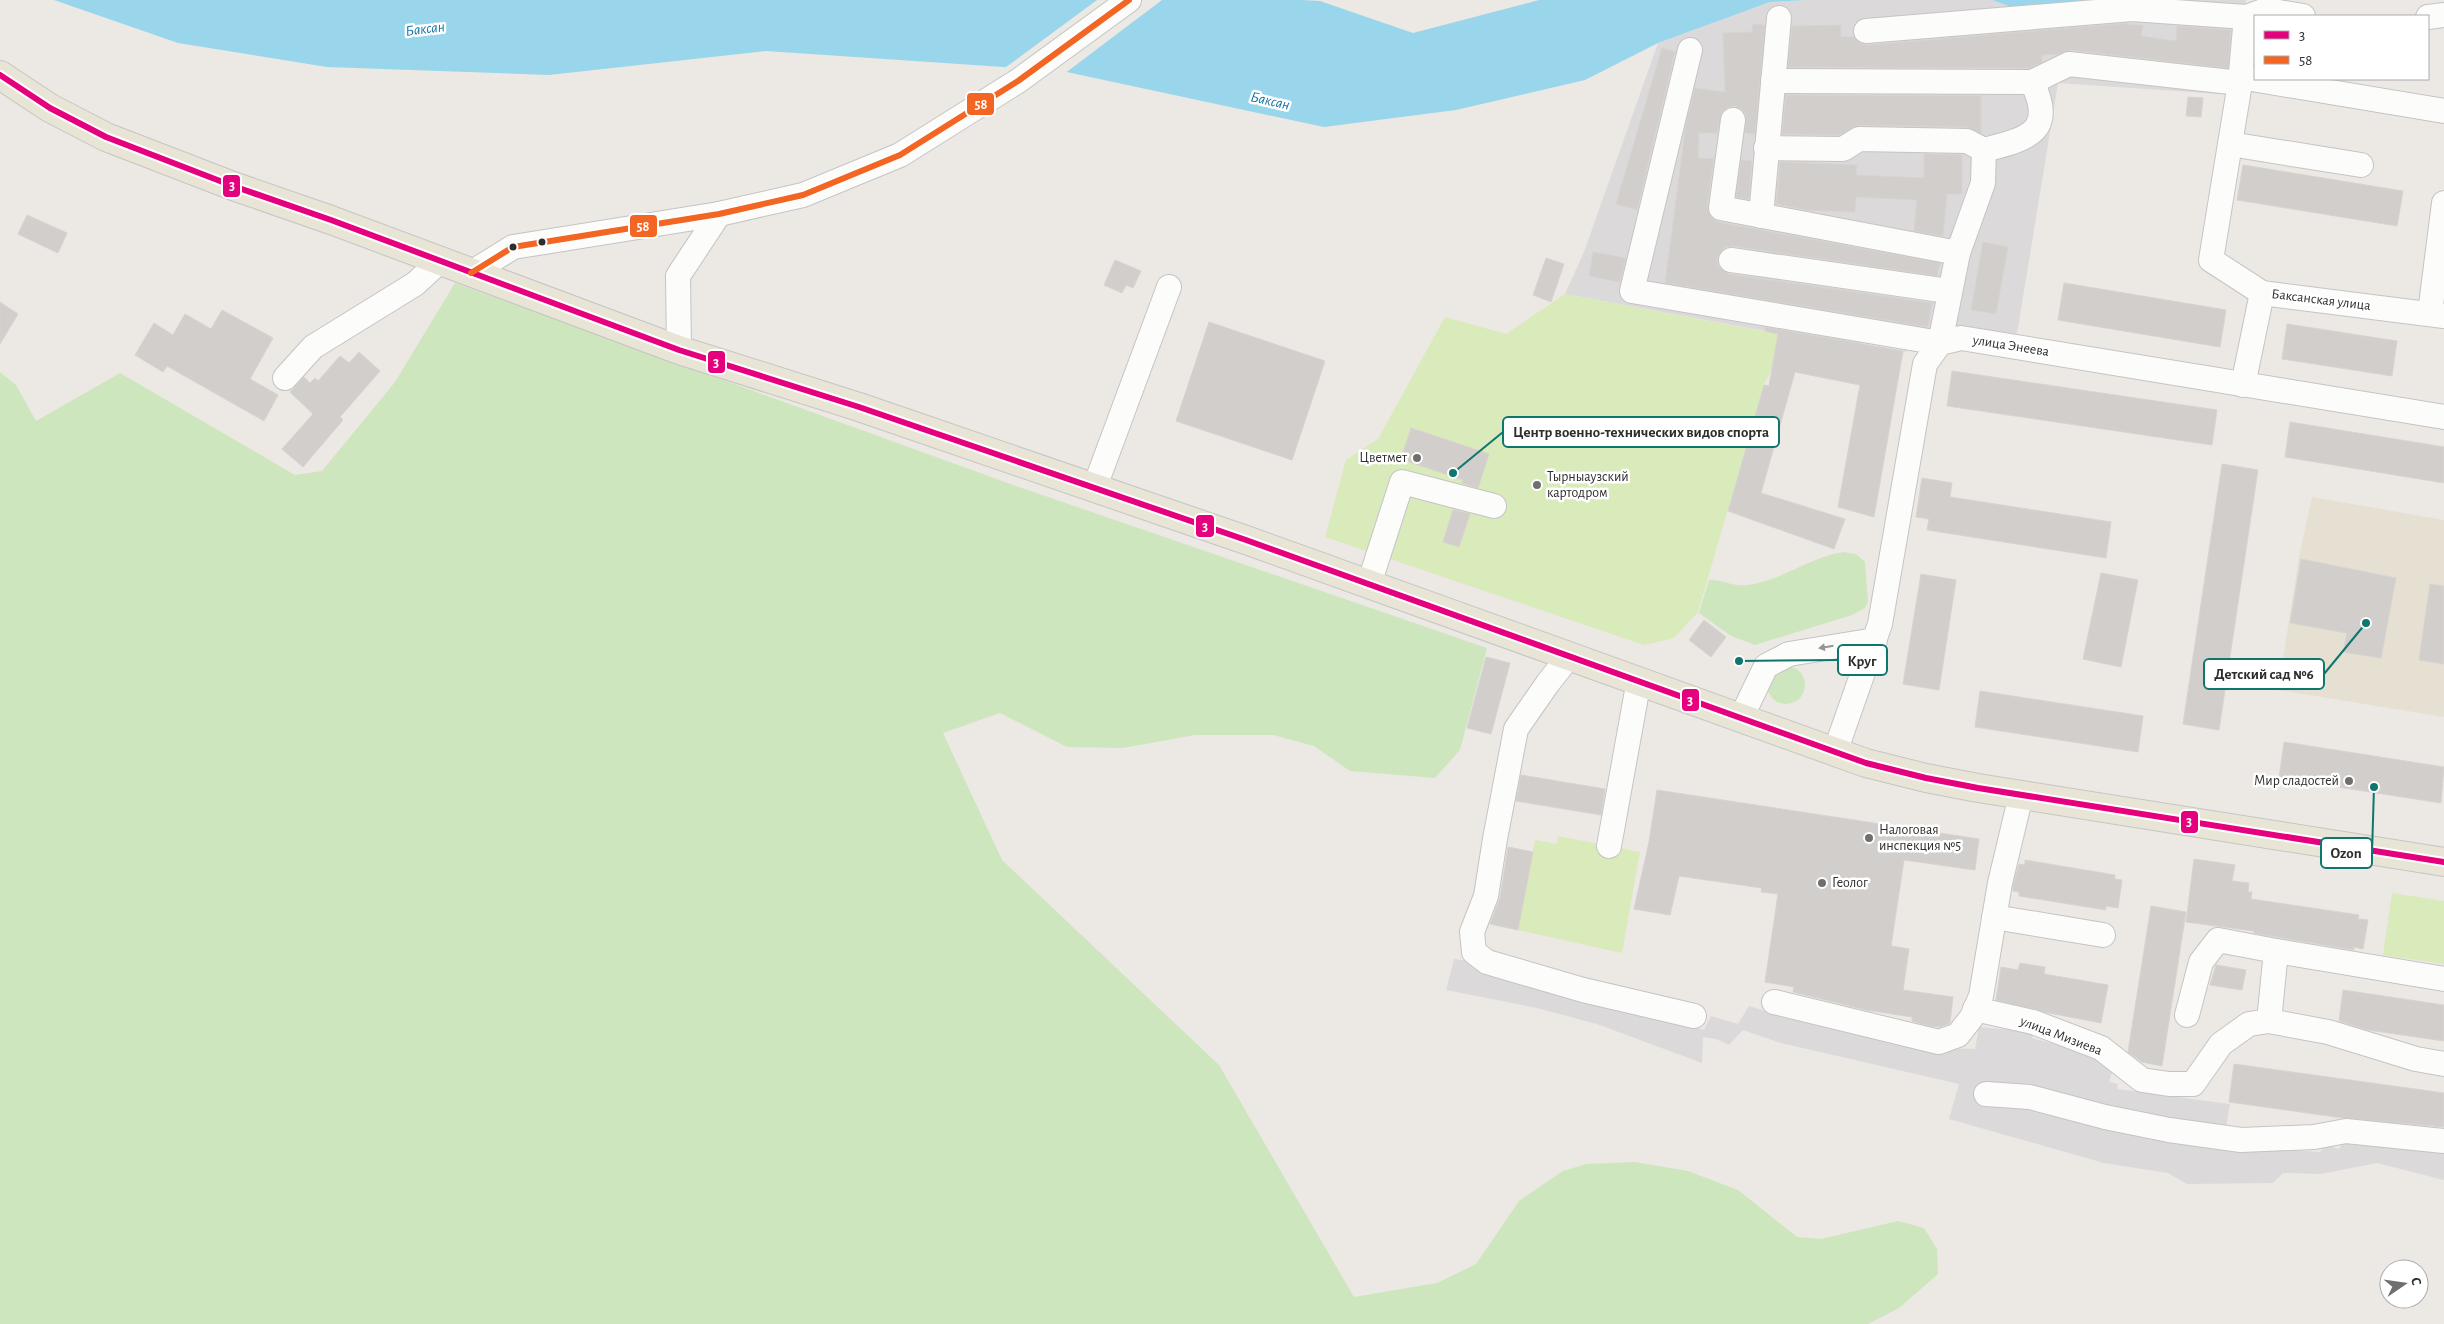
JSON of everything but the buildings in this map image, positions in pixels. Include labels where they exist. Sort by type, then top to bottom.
[{"type":"main road","points":[[0,75],[50,108],[114,141],[233,186],[330,220],[679,350],[859,406],[1570,655],[1834,752],[1890,770],[2020,795],[2444,862]]},
{"type":"street","points":[[471,273],[513,247],[719,214],[803,195],[900,155],[1018,81],[1128,0]]},
{"type":"street","points":[[1866,31],[2132,9],[2246,17],[2266,10],[2297,15]]},
{"type":"street","points":[[2429,17],[2444,15]]},
{"type":"street","points":[[2246,17],[2240,80],[2211,260],[2262,293]]},
{"type":"street","points":[[1761,216],[1779,18]]},
{"type":"street","points":[[1690,50],[1632,291],[1940,343]]},
{"type":"street","points":[[1774,81],[2032,82],[2069,64],[2240,80],[2444,111]]},
{"type":"street","points":[[1766,148],[1843,149],[1859,139],[1967,141],[1984,150],[2029,136],[2040,121],[2040,99],[2032,82]]},
{"type":"street","points":[[1733,120],[1721,208],[1958,252]]},
{"type":"street","points":[[2230,144],[2361,165]]},
{"type":"street","points":[[1834,752],[1880,624],[1925,364],[1940,343],[1948,291],[1958,252],[1983,183],[1984,150]]},
{"type":"street","points":[[2437,315],[2444,203]]},
{"type":"street","points":[[679,350],[678,276],[719,214]]},
{"type":"street","points":[[1731,260],[1948,291]]},
{"type":"street","points":[[285,378],[314,347],[416,284],[440,261]]},
{"type":"street","points":[[1094,489],[1169,287]]},
{"type":"street","name":"Баксанская улица","points":[[2243,385],[2262,293],[2437,315]]},
{"type":"street","name":"улица Энеева","points":[[1940,343],[1962,338],[2444,417]]},
{"type":"street","points":[[1369,584],[1402,482],[1494,506]]},
{"type":"street","points":[[1741,718],[1766,666],[1789,654],[1875,640]]},
{"type":"street","points":[[1570,655],[1516,729],[1486,896],[1472,932],[1474,952],[1487,962],[1583,990],[1694,1016]]},
{"type":"street","points":[[1608,846],[1639,680]]},
{"type":"street","points":[[1774,1002],[1939,1042],[1958,1035],[1981,996],[2000,883],[2020,795]]},
{"type":"street","points":[[1994,917],[2102,935]]},
{"type":"street","points":[[2187,1014],[2201,962],[2218,940],[2444,979]]},
{"type":"street","points":[[2276,951],[2269,1021],[2328,1032],[2416,1059],[2444,1064]]},
{"type":"street","name":"улица Мизиева","points":[[1975,1009],[2033,1022],[2100,1048],[2142,1080],[2169,1084],[2193,1084],[2222,1044],[2249,1024],[2269,1021]]},
{"type":"street","points":[[1986,1094],[2030,1098],[2104,1117],[2169,1130],[2241,1140],[2314,1137],[2346,1131],[2444,1141]]},
{"type":"shaded area","points":[[1808,0],[1992,0],[2018,9],[2143,0],[2246,0],[2234,95],[2058,83],[2017,334],[1933,324],[1903,354],[1905,343],[1862,336],[1860,347],[1816,339],[1818,328],[1767,319],[1765,331],[1565,294],[1584,252],[1658,43],[1770,2]]},
{"type":"shaded area","points":[[2312,497],[2444,520],[2444,717],[2278,690],[2299,557]]},
{"type":"shaded area","points":[[1454,959],[1471,961],[1472,968],[1546,984],[1704,1030],[1711,1016],[1738,1024],[1749,1006],[1790,1019],[1792,1015],[1944,1048],[1975,1049],[1979,1027],[2034,1032],[2032,1038],[2068,1048],[2114,1065],[2109,1082],[2118,1084],[2117,1089],[2230,1104],[2223,1145],[2320,1152],[2325,1145],[2339,1149],[2345,1136],[2444,1144],[2444,1180],[2377,1163],[2321,1174],[2283,1173],[2273,1183],[2187,1184],[2168,1173],[2104,1163],[1949,1119],[1959,1084],[1781,1043],[1743,1030],[1729,1045],[1716,1039],[1703,1037],[1702,1063],[1597,1024],[1537,1008],[1446,990]]},
{"type":"green space","points":[[455,283],[1016,486],[1487,648],[1460,750],[1435,778],[1350,771],[1314,746],[1273,735],[1195,735],[1123,748],[1067,747],[1000,713],[943,733],[1002,860],[1219,1065],[1354,1297],[1437,1283],[1476,1264],[1519,1201],[1563,1171],[1586,1164],[1635,1162],[1688,1171],[1738,1190],[1797,1237],[1821,1239],[1898,1221],[1924,1228],[1937,1249],[1938,1274],[1899,1308],[1868,1324],[0,1324],[0,372],[16,385],[36,421],[120,373],[295,475],[322,471],[395,382]]},
{"type":"green space","name":"Тырныаузский картодром","points":[[1565,294],[1778,334],[1772,368],[1764,385],[1698,612],[1674,638],[1644,645],[1325,537],[1346,460],[1378,439],[1445,317],[1506,334]]},
{"type":"green space","points":[[1843,552],[1856,554],[1865,562],[1868,602],[1865,608],[1852,615],[1755,645],[1731,636],[1699,613],[1709,580],[1742,585],[1760,583],[1819,559]]},
{"type":"green space","points":[[1786,666],[1799,672],[1805,685],[1799,698],[1786,704],[1773,698],[1767,685],[1773,672]]},
{"type":"green space","points":[[1558,836],[1640,852],[1622,953],[1518,930],[1535,840],[1557,844]]},
{"type":"green space","points":[[2392,893],[2444,901],[2444,964],[2383,955]]},
{"type":"water","name":"Баксан","points":[[54,0],[1301,0],[1320,1],[1413,33],[1539,0],[1808,0],[1770,2],[1658,43],[1585,80],[1456,110],[1324,127],[1062,71],[766,51],[549,75],[327,67],[178,43]]},
{"type":"water","points":[[1992,0],[2143,0],[2017,9]]},
{"type":"pier","points":[[1097,0],[1162,0],[1064,74],[1002,70]]},
{"type":"transit line","name":"58","points":[[471,273],[513,247],[719,214],[803,195],[900,155],[1018,81],[1129,0]]},
{"type":"transit line","name":"3","points":[[0,75],[50,108],[106,137],[233,186],[331,220],[679,350],[859,407],[1246,540],[1866,763],[1926,778],[1978,788],[2444,862]]},
{"type":"place","name":"Цветмет","points":[[1417,458]]},
{"type":"place","name":"Центр военно-технических видов спорта","points":[[1453,473]]},
{"type":"place","name":"Тырныаузский картодром","points":[[1537,485]]},
{"type":"place","name":"Детский сад №6","points":[[2366,623]]},
{"type":"place","name":"Круг","points":[[1739,661]]},
{"type":"place","name":"Мир сладостей","points":[[2349,781]]},
{"type":"place","name":"Ozon","points":[[2374,787]]},
{"type":"place","name":"Налоговая инспекция №5","points":[[1869,838]]},
{"type":"place","name":"Геолог","points":[[1822,883]]}]
